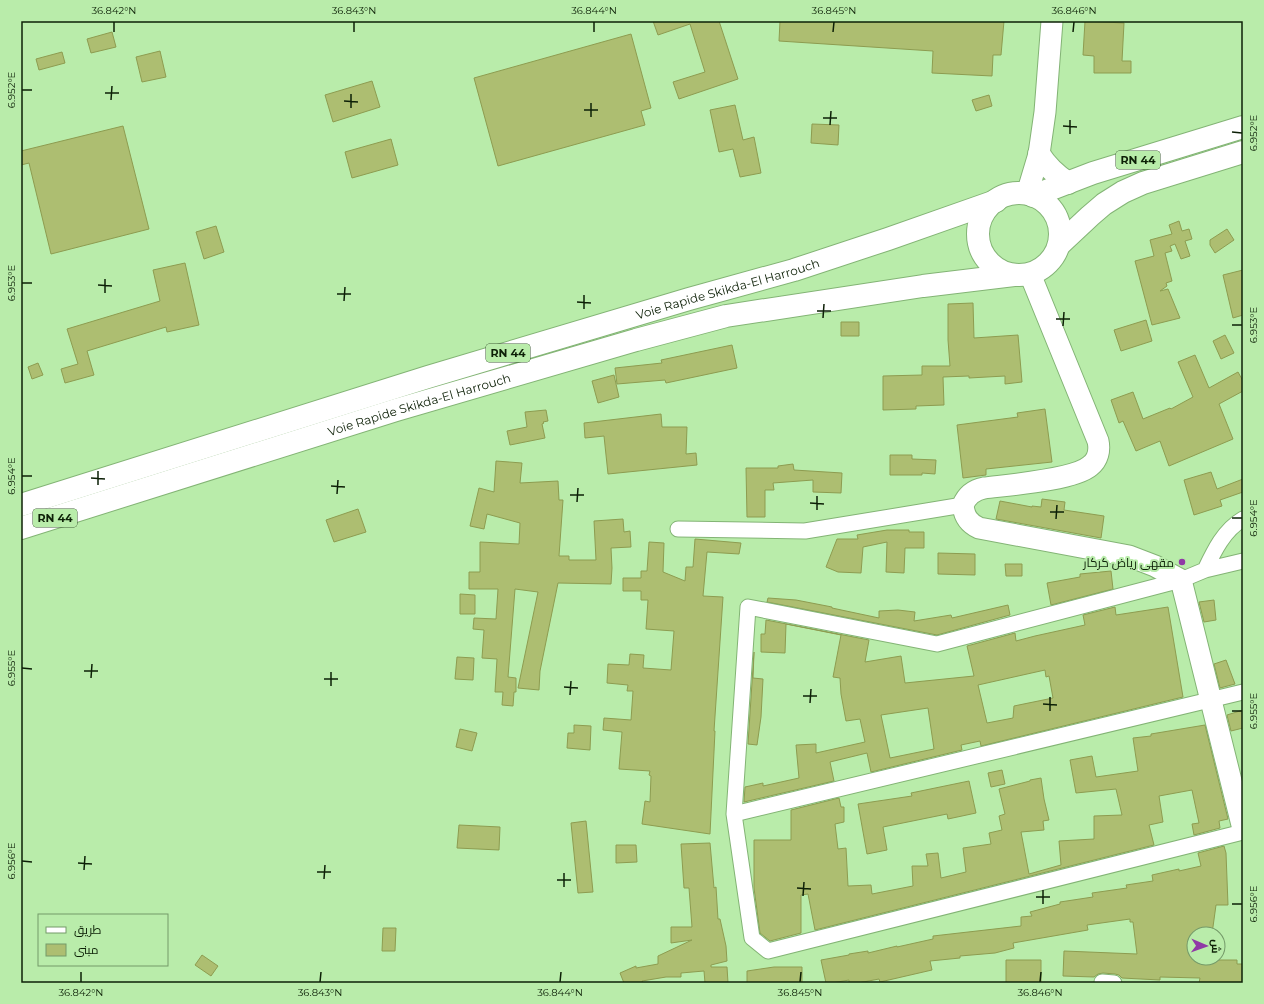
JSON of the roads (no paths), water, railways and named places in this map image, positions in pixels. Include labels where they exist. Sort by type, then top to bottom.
[{"type":"highway","name":"Voie Rapide Skikda-El Harrouch","points":[[1030,195],[1093,173],[1243,127]]},
{"type":"highway","points":[[1039,154],[1059,178],[1068,183]]},
{"type":"highway","name":"Voie Rapide Skikda-El Harrouch","points":[[1058,245],[1104,204],[1123,192],[1143,183],[1241,156]]},
{"type":"highway","name":"Voie Rapide Skikda-El Harrouch","points":[[21,505],[428,377],[689,299],[794,270],[888,239],[1016,193],[1030,195],[1046,203],[1056,216],[1060,230],[1058,245],[1052,258],[1043,268],[1022,274],[923,286],[726,316],[636,340],[403,408],[21,528]]},
{"type":"highway","name":"Voie Rapide Skikda-El Harrouch","points":[[996,201],[985,212],[979,228],[979,244],[986,259],[998,270],[1022,274]]},
{"type":"street","points":[[1030,195],[1039,154],[1045,112],[1052,21]]},
{"type":"street","points":[[1022,274],[1098,441],[1098,456],[1087,468],[1065,476],[979,489],[971,493],[963,505],[965,517],[968,522],[979,528],[1128,556],[1155,566],[1181,580],[1243,829]]},
{"type":"street","points":[[678,529],[804,531],[963,505]]},
{"type":"street","points":[[1205,570],[1219,544],[1227,533],[1235,524],[1243,519]]},
{"type":"street","points":[[1243,561],[1205,570],[1181,580],[937,644],[748,607],[734,814],[752,938],[768,951],[1243,832]]},
{"type":"street","points":[[734,814],[1243,692]]},
{"type":"place","name":"مقهى رياض كركار","points":[[1182,562]]}]
